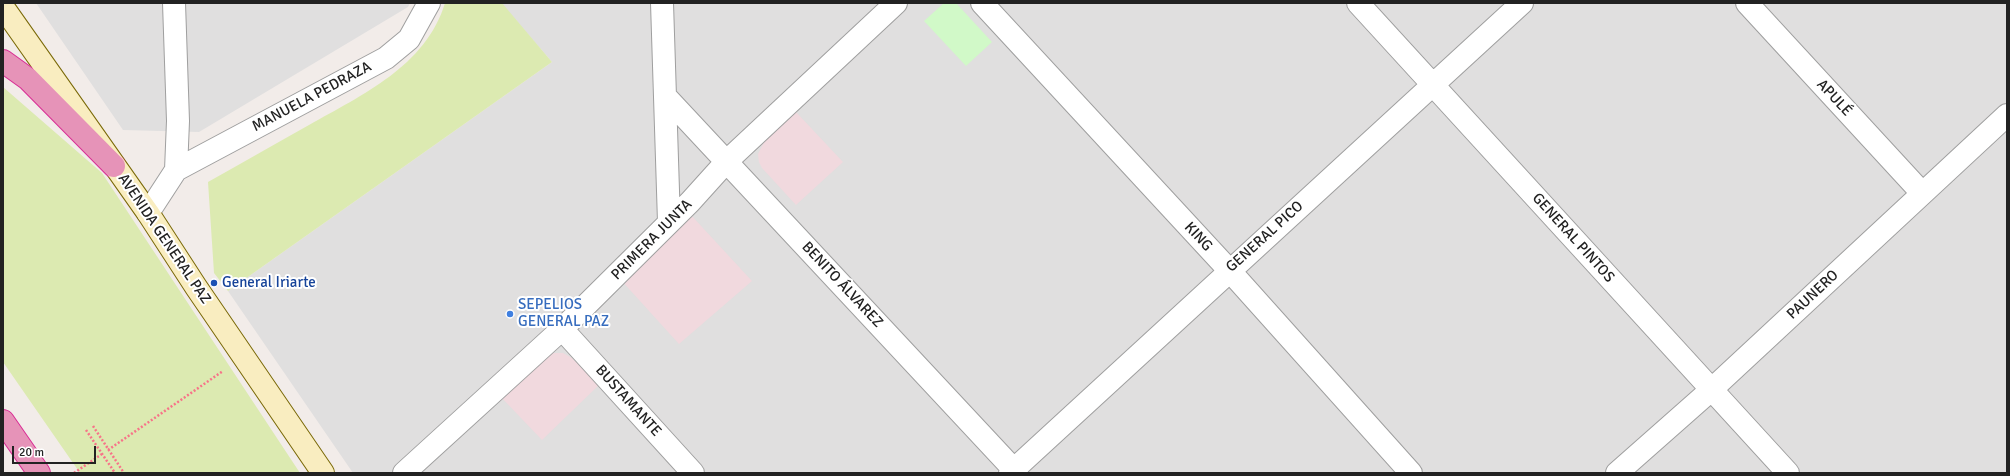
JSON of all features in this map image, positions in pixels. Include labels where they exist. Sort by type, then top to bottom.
[{"type":"highway","points":[[3,61],[28,79],[114,166]]},
{"type":"highway","points":[[3,421],[39,473]]},
{"type":"street","points":[[148,213],[176,170],[178,121],[174,3]]},
{"type":"street","name":"MANUELA PEDRAZA","points":[[176,170],[386,58],[409,39],[429,3]]},
{"type":"street","points":[[662,3],[669,222]]},
{"type":"street","name":"PRIMERA JUNTA","points":[[404,473],[562,329],[669,222],[727,161],[896,3]]},
{"type":"street","name":"KING","points":[[982,3],[1229,270],[1411,473]]},
{"type":"street","name":"GENERAL PINTOS","points":[[1358,3],[1788,473]]},
{"type":"street","name":"GENERAL PICO","points":[[1014,472],[1229,270],[1522,3]]},
{"type":"street","name":"APULÉ","points":[[1747,3],[1922,193]]},
{"type":"street","name":"AVENIDA GENERAL PAZ","points":[[3,7],[148,213],[244,358],[323,473]]},
{"type":"street","name":"BENITO ÁLVAREZ","points":[[666,97],[1014,472]]},
{"type":"street","name":"PAUNERO","points":[[1617,473],[1711,390],[2007,115]]},
{"type":"street","name":"BUSTAMANTE","points":[[562,329],[693,473]]},
{"type":"path","points":[[108,450],[244,358]]},
{"type":"path","points":[[93,426],[124,473]]},
{"type":"path","points":[[86,430],[115,473]]},
{"type":"path","points":[[74,473],[102,454]]},
{"type":"shaded area","points":[[36,3],[410,3],[408,7],[199,132],[123,130]]},
{"type":"shaded area","points":[[501,3],[2007,3],[2007,473],[353,473],[228,291],[552,62]]},
{"type":"shaded area","points":[[796,112],[843,162],[796,205],[762,168],[759,162],[758,154],[764,142]]},
{"type":"shaded area","points":[[690,214],[752,281],[679,344],[620,279]]},
{"type":"shaded area","points":[[553,353],[563,353],[572,358],[599,385],[542,440],[499,395],[544,356]]},
{"type":"green space","points":[[445,3],[502,3],[552,62],[228,291],[214,273],[208,182],[350,102],[390,76],[408,61],[423,44],[436,25]]},
{"type":"green space","points":[[944,3],[956,3],[992,42],[966,66],[924,21]]},
{"type":"green space","points":[[3,87],[102,173],[300,473],[80,473],[3,362]]},
{"type":"place","name":"General Iriarte","points":[[214,283]]},
{"type":"place","name":"SEPELIOS GENERAL PAZ","points":[[510,314]]}]
